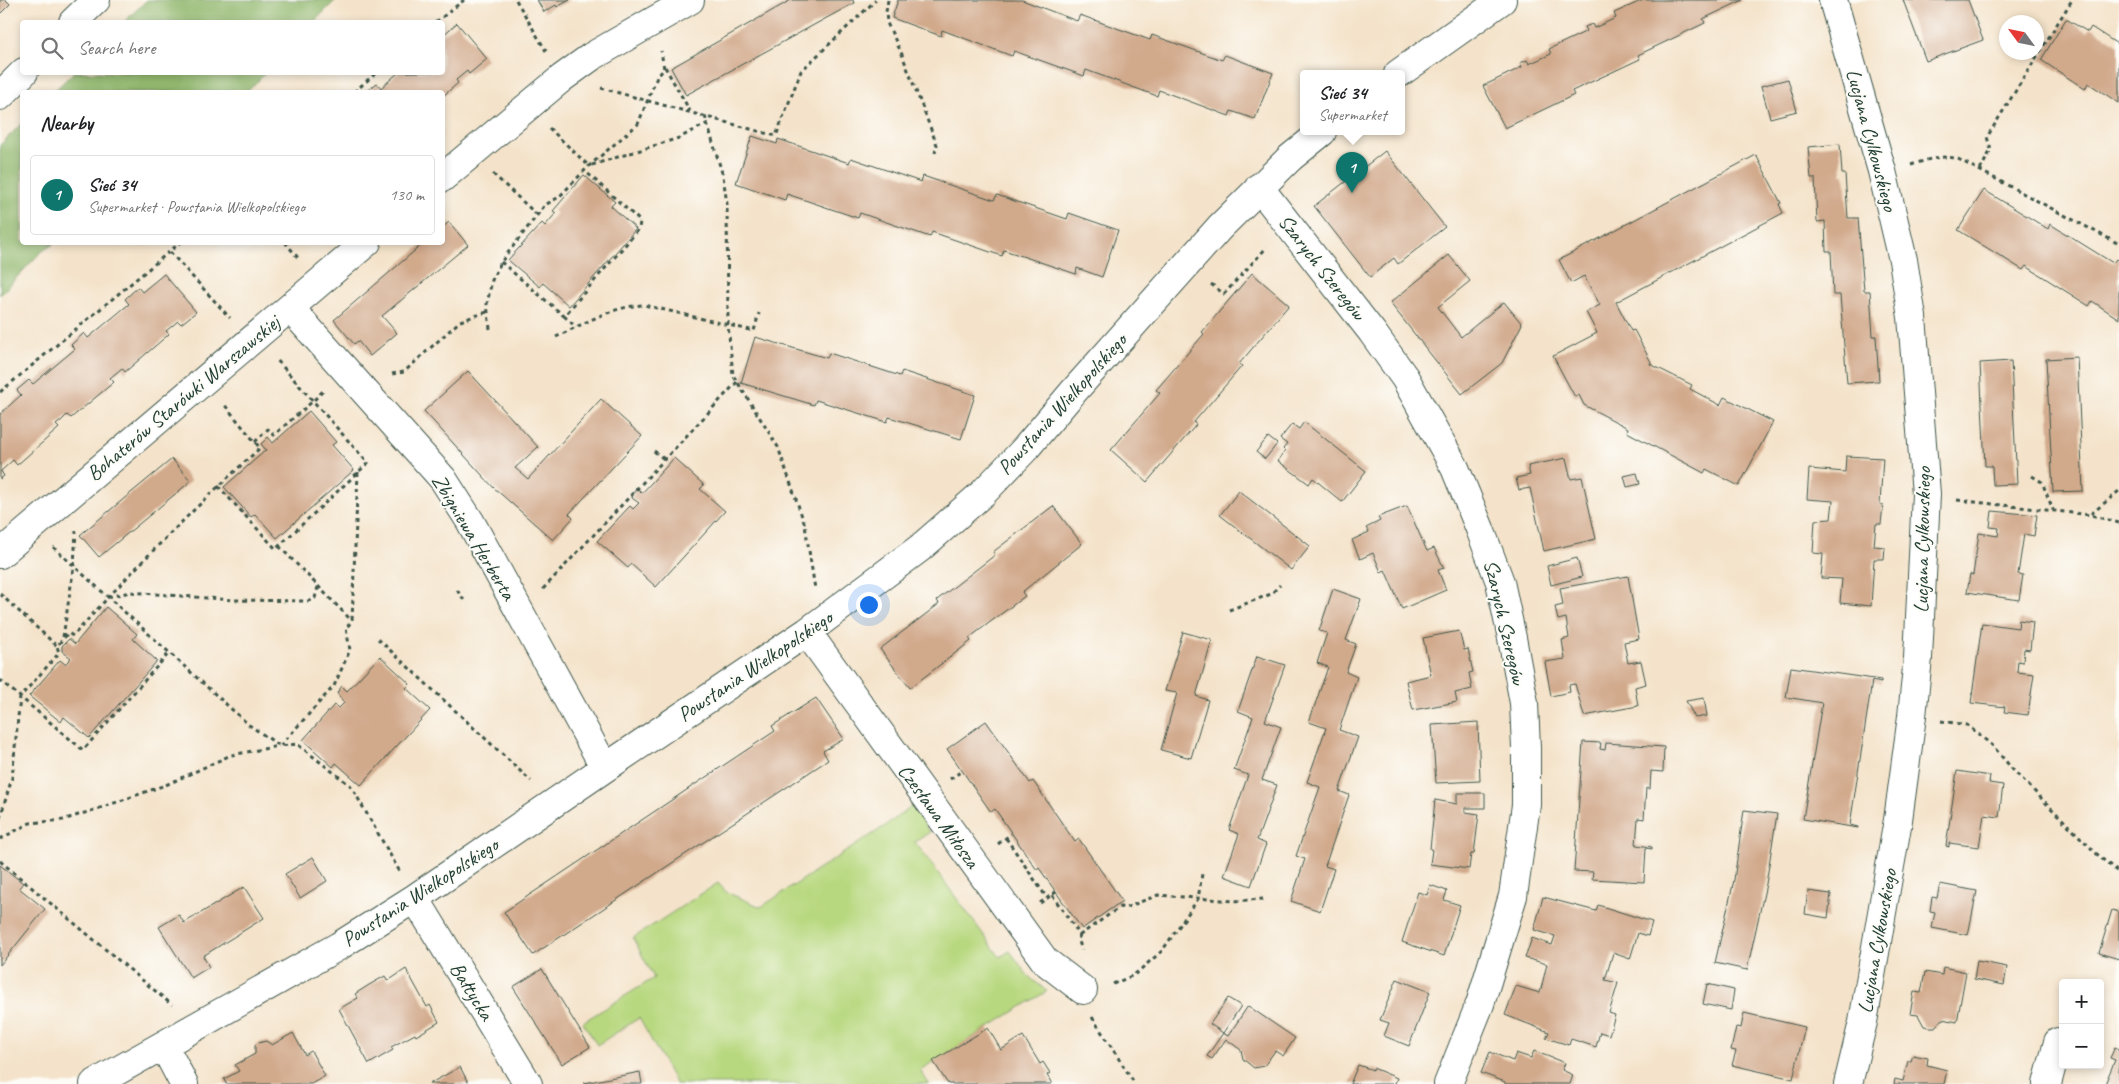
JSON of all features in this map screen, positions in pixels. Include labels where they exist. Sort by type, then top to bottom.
[{"type":"street","points":[[76,20],[96,0]]},
{"type":"street","points":[[445,175],[526,107],[592,57],[690,0]]},
{"type":"street","points":[[1404,70],[1502,0]]},
{"type":"street","name":"Lucjana Cylkowskiego","points":[[1833,0],[1882,171],[1903,260],[1912,317],[1926,494],[1918,658],[1912,716],[1898,820],[1868,993],[1848,1084]]},
{"type":"street","points":[[0,96],[21,75]]},
{"type":"street","name":"Powstania Wielkopolskiego","points":[[94,1084],[340,946],[415,898],[807,632],[920,548],[983,493],[1025,449],[1220,227],[1259,187],[1318,135]]},
{"type":"street","name":"Szarych Szeregów","points":[[1259,187],[1372,332],[1409,386],[1455,468],[1500,582],[1512,638],[1524,703],[1526,748],[1526,805],[1521,841],[1513,896],[1480,1004],[1448,1084]]},
{"type":"street","name":"Bohaterów Starówki Warszawskiej","points":[[0,554],[363,245]]},
{"type":"street","name":"Zbigniewa Herberta","points":[[290,308],[448,487],[470,521],[605,768]]},
{"type":"street","name":"Czesława Miłosza","points":[[807,632],[1045,961],[1085,1001]]},
{"type":"street","name":"Bałtycka","points":[[415,898],[528,1084]]},
{"type":"street","points":[[2047,1084],[2058,1042]]},
{"type":"street","points":[[164,1046],[184,1084]]},
{"type":"path","points":[[439,20],[464,0]]},
{"type":"path","points":[[601,88],[776,136],[801,71],[876,0]]},
{"type":"path","points":[[888,0],[887,23],[898,45],[937,145],[935,154]]},
{"type":"path","points":[[1980,170],[1991,150],[1987,137],[2072,0]]},
{"type":"path","points":[[659,47],[661,59],[691,112]]},
{"type":"path","points":[[490,329],[487,312],[492,280],[501,262],[536,214],[545,205],[558,197],[584,170],[638,124],[657,77],[665,66]]},
{"type":"path","points":[[356,90],[374,75]]},
{"type":"path","points":[[526,107],[589,166]]},
{"type":"path","points":[[706,116],[724,176],[727,204],[728,325],[733,375],[778,447],[805,525],[816,590]]},
{"type":"path","points":[[589,166],[679,138],[708,123]]},
{"type":"path","points":[[1903,167],[1936,157],[1948,156],[1980,170],[2119,244]]},
{"type":"path","points":[[564,316],[639,229],[640,221],[584,170]]},
{"type":"path","points":[[506,186],[536,214]]},
{"type":"path","points":[[1216,287],[1224,294],[1274,240]]},
{"type":"path","points":[[0,392],[178,245]]},
{"type":"path","points":[[170,252],[211,297]]},
{"type":"path","points":[[501,262],[576,327]]},
{"type":"path","points":[[556,337],[576,327],[631,306],[644,305],[754,332],[759,313]]},
{"type":"path","points":[[390,374],[404,372],[460,321],[487,312]]},
{"type":"path","points":[[218,486],[276,549],[368,463],[271,354]]},
{"type":"path","points":[[255,442],[268,430],[274,436],[345,370]]},
{"type":"path","points":[[542,589],[737,382]]},
{"type":"path","points":[[57,646],[68,633],[73,636],[108,597],[218,486],[260,448],[227,408]]},
{"type":"path","points":[[654,451],[664,459]]},
{"type":"path","points":[[280,746],[334,686],[350,650],[346,628],[352,621],[358,472]]},
{"type":"path","points":[[2032,476],[2042,482],[2053,510]]},
{"type":"path","points":[[2090,515],[2119,491]]},
{"type":"path","points":[[1957,500],[2090,515],[2119,523]]},
{"type":"path","points":[[63,638],[74,566],[76,530]]},
{"type":"path","points":[[48,543],[249,725],[280,746]]},
{"type":"path","points":[[279,546],[352,621]]},
{"type":"path","points":[[1229,610],[1271,594],[1280,585]]},
{"type":"path","points":[[108,597],[130,592],[233,600],[308,601],[315,598],[318,587]]},
{"type":"path","points":[[457,590],[466,603]]},
{"type":"path","points":[[0,594],[57,646],[60,653],[20,697],[12,778],[0,818]]},
{"type":"path","points":[[378,638],[532,782]]},
{"type":"path","points":[[0,680],[83,750],[169,653]]},
{"type":"path","points":[[1939,721],[1967,725],[1985,739],[2014,771],[2100,857],[2119,873]]},
{"type":"path","points":[[0,839],[30,822],[63,820],[106,806],[168,784],[231,755],[297,744],[351,786],[400,870]]},
{"type":"path","points":[[1006,838],[1047,898]]},
{"type":"path","points":[[0,861],[172,1006]]},
{"type":"path","points":[[1135,1084],[1085,1001],[1134,974],[1162,950],[1198,899],[1202,874]]},
{"type":"path","points":[[1052,895],[1080,935]]},
{"type":"path","points":[[1082,946],[1078,939],[1080,935],[1120,906],[1125,908],[1158,895],[1234,901],[1263,899]]},
{"type":"green space","points":[[147,0],[336,0],[316,20],[126,20]]},
{"type":"green space","points":[[71,75],[264,75],[249,90],[55,90]]},
{"type":"green space","points":[[20,125],[20,245],[52,245],[41,252],[0,295],[0,145]]},
{"type":"green space","points":[[912,806],[930,832],[915,842],[1000,957],[1010,951],[1028,976],[1047,991],[920,1070],[929,1084],[676,1084],[639,1018],[597,1045],[583,1022],[654,978],[633,938],[718,883],[726,892],[761,907],[885,826]]},
{"type":"building","points":[[0,0],[6,0],[10,4],[0,14]]},
{"type":"building","points":[[537,0],[570,0],[544,12]]},
{"type":"building","points":[[791,0],[853,0],[854,3],[686,95],[671,68]]},
{"type":"building","points":[[898,0],[1022,0],[1077,21],[1080,15],[1150,40],[1152,35],[1222,60],[1225,55],[1273,73],[1255,119],[1231,111],[1229,116],[1159,90],[1157,96],[1086,70],[1084,76],[1014,51],[1012,56],[942,30],[941,36],[892,18]]},
{"type":"building","points":[[1643,0],[1743,0],[1703,19],[1705,23],[1638,55],[1640,59],[1572,91],[1574,95],[1505,128],[1483,86],[1522,67],[1520,63],[1527,60],[1529,64],[1551,54],[1549,49],[1587,31],[1585,27],[1592,24],[1594,28],[1616,18],[1614,13]]},
{"type":"building","points":[[1903,0],[1968,0],[1983,40],[1926,61]]},
{"type":"building","points":[[2066,19],[2088,32],[2091,27],[2119,45],[2119,103],[2088,83],[2085,89],[2041,60],[2044,60],[2044,55]]},
{"type":"building","points":[[457,23],[487,59],[469,74],[467,71],[456,80],[458,83],[445,94],[445,90],[368,90],[377,83],[381,88],[396,75],[445,75],[445,33]]},
{"type":"building","points":[[1788,79],[1797,111],[1770,118],[1761,86]]},
{"type":"building","points":[[752,136],[777,144],[778,139],[849,163],[851,158],[921,182],[923,176],[994,200],[997,195],[1067,219],[1069,213],[1118,230],[1102,277],[1077,268],[1076,274],[1004,250],[1002,256],[932,232],[930,237],[860,213],[858,218],[787,194],[785,200],[736,183]]},
{"type":"building","points":[[1840,144],[1842,174],[1845,174],[1848,218],[1858,218],[1864,291],[1870,291],[1879,381],[1847,383],[1840,295],[1833,295],[1831,251],[1826,251],[1825,221],[1817,222],[1815,178],[1811,178],[1808,147]]},
{"type":"building","points":[[1385,151],[1445,227],[1398,264],[1394,258],[1370,277],[1314,206]]},
{"type":"building","points":[[1756,155],[1781,203],[1779,204],[1783,213],[1616,302],[1631,331],[1634,330],[1651,362],[1650,364],[1692,385],[1690,389],[1720,405],[1724,397],[1773,422],[1739,486],[1706,469],[1704,473],[1627,432],[1628,428],[1584,405],[1579,395],[1575,397],[1553,356],[1597,333],[1586,312],[1600,305],[1584,276],[1571,283],[1559,260]]},
{"type":"building","points":[[584,175],[615,202],[611,206],[636,229],[569,306],[543,283],[540,287],[508,260],[542,223],[545,226],[556,213],[553,211]]},
{"type":"building","points":[[1984,190],[2048,229],[2050,224],[2113,263],[2116,259],[2119,261],[2119,319],[2092,301],[2089,306],[2026,266],[2023,270],[1958,230]]},
{"type":"building","points":[[449,222],[468,245],[382,316],[397,333],[370,356],[358,341],[354,344],[334,320],[422,245],[445,245],[445,225]]},
{"type":"building","points":[[1449,255],[1470,281],[1438,307],[1461,337],[1504,302],[1522,324],[1502,363],[1462,394],[1390,303]]},
{"type":"building","points":[[1252,273],[1289,305],[1239,364],[1242,366],[1194,422],[1196,425],[1147,482],[1111,450],[1160,393],[1156,390],[1204,334],[1202,332]]},
{"type":"building","points":[[164,274],[196,312],[181,324],[178,321],[166,331],[169,334],[125,372],[122,368],[110,378],[114,382],[71,418],[67,415],[56,425],[59,428],[17,465],[13,460],[1,471],[4,476],[0,479],[0,414],[21,395],[17,390],[29,380],[33,384],[75,349],[71,345],[84,333],[88,338],[129,304],[125,299],[138,287],[142,292]]},
{"type":"building","points":[[755,337],[827,358],[829,353],[900,376],[902,371],[975,395],[961,439],[889,417],[887,422],[816,400],[814,405],[741,383]]},
{"type":"building","points":[[2077,357],[2083,491],[2053,492],[2046,359]]},
{"type":"building","points":[[2011,361],[2017,484],[1993,485],[1992,466],[1985,466],[1980,363]]},
{"type":"building","points":[[468,371],[538,447],[515,468],[528,479],[601,399],[642,436],[569,514],[573,518],[553,540],[493,487],[424,411]]},
{"type":"building","points":[[309,411],[336,442],[332,445],[354,470],[277,538],[255,514],[251,517],[224,487],[266,450],[261,444],[268,437],[273,443]]},
{"type":"building","points":[[1304,422],[1366,471],[1342,502],[1313,478],[1309,484],[1278,461],[1285,451],[1283,449],[1287,444],[1280,439],[1292,424],[1299,429]]},
{"type":"building","points":[[1268,437],[1277,444],[1265,459],[1256,452]]},
{"type":"building","points":[[1846,456],[1883,458],[1880,504],[1883,505],[1881,524],[1876,524],[1874,546],[1885,547],[1884,559],[1874,559],[1871,606],[1840,603],[1842,579],[1821,578],[1823,554],[1813,553],[1815,520],[1831,519],[1833,501],[1807,499],[1809,469],[1845,472]]},
{"type":"building","points":[[674,458],[704,485],[700,489],[725,511],[656,587],[631,564],[628,568],[597,541],[630,506],[633,509],[639,503],[632,498],[636,487],[642,493]]},
{"type":"building","points":[[1566,458],[1571,479],[1582,477],[1596,539],[1544,551],[1530,488],[1519,490],[1516,478],[1530,475],[1528,466]]},
{"type":"building","points":[[172,459],[191,481],[99,557],[80,535]]},
{"type":"building","points":[[1637,473],[1640,484],[1627,487],[1624,476]]},
{"type":"building","points":[[1239,491],[1310,546],[1291,570],[1220,515]]},
{"type":"building","points":[[1053,506],[1082,544],[1022,592],[1025,596],[969,638],[971,641],[910,688],[880,649],[939,604],[937,600],[995,555],[993,552]]},
{"type":"building","points":[[1407,506],[1427,551],[1434,548],[1444,568],[1438,570],[1446,590],[1402,609],[1385,570],[1381,572],[1373,553],[1360,559],[1352,540],[1369,532],[1366,528],[1380,521],[1378,517]]},
{"type":"building","points":[[1992,511],[2037,515],[2034,536],[2024,534],[2018,574],[2023,575],[2019,600],[1967,592],[1970,574],[1973,575],[1979,533],[1998,536],[1999,528],[1990,527]]},
{"type":"building","points":[[1577,558],[1582,577],[1551,585],[1547,566]]},
{"type":"building","points":[[1628,576],[1639,639],[1624,642],[1628,663],[1641,661],[1646,684],[1635,687],[1638,706],[1584,716],[1575,684],[1569,685],[1570,692],[1551,696],[1545,662],[1565,659],[1562,640],[1569,638],[1566,618],[1558,620],[1555,607],[1563,605],[1560,588]]},
{"type":"building","points":[[1333,589],[1361,599],[1346,640],[1356,644],[1346,672],[1357,677],[1339,730],[1358,737],[1339,791],[1349,795],[1325,866],[1334,869],[1320,911],[1291,901],[1305,859],[1296,856],[1320,787],[1307,782],[1326,728],[1309,722],[1328,667],[1317,663],[1327,633],[1319,631]]},
{"type":"building","points":[[106,607],[137,634],[133,639],[157,661],[89,738],[64,717],[61,722],[29,696],[60,660],[65,664],[71,658],[62,651],[62,646],[69,639],[75,644]]},
{"type":"building","points":[[2019,620],[2033,622],[2030,650],[2024,649],[2023,662],[2018,661],[2017,672],[2034,674],[2028,715],[2004,712],[2005,707],[1971,703],[1982,623],[2018,628]]},
{"type":"building","points":[[1459,631],[1464,650],[1468,649],[1473,672],[1469,673],[1472,689],[1455,693],[1457,702],[1413,710],[1406,681],[1431,675],[1423,638]]},
{"type":"building","points":[[1183,632],[1212,640],[1196,696],[1208,700],[1191,758],[1161,750],[1177,693],[1165,691]]},
{"type":"building","points":[[380,656],[410,684],[406,688],[430,710],[361,785],[336,763],[333,767],[303,740],[334,705],[339,708],[344,703],[337,693],[342,686],[347,691]]},
{"type":"building","points":[[1257,656],[1285,665],[1265,721],[1281,727],[1262,780],[1277,785],[1257,840],[1266,844],[1251,886],[1224,876],[1239,834],[1229,830],[1248,775],[1234,770],[1253,717],[1238,711]]},
{"type":"building","points":[[1791,667],[1881,680],[1881,683],[1872,681],[1850,825],[1858,828],[1803,819],[1822,703],[1786,697]]},
{"type":"building","points":[[816,698],[844,739],[823,751],[828,760],[533,955],[504,912],[775,731],[772,726]]},
{"type":"building","points":[[1704,698],[1707,716],[1695,718],[1686,701]]},
{"type":"building","points":[[986,721],[1030,783],[1033,781],[1075,842],[1079,839],[1122,901],[1082,929],[1039,868],[1037,870],[995,809],[991,812],[947,749]]},
{"type":"building","points":[[1478,722],[1480,781],[1436,783],[1432,725]]},
{"type":"building","points":[[1583,742],[1601,743],[1600,749],[1605,750],[1606,743],[1664,747],[1663,772],[1651,771],[1650,789],[1646,788],[1644,819],[1638,818],[1636,845],[1652,847],[1652,849],[1646,848],[1644,882],[1592,879],[1593,872],[1574,871]]},
{"type":"building","points":[[1957,771],[1990,776],[1989,783],[2003,785],[1999,817],[1984,815],[1979,847],[1949,843],[1949,847],[1946,846]]},
{"type":"building","points":[[1457,793],[1485,793],[1485,808],[1465,808],[1465,812],[1479,814],[1474,854],[1471,854],[1469,869],[1430,864],[1435,800],[1457,804]]},
{"type":"building","points":[[1744,810],[1777,814],[1766,884],[1747,970],[1715,963],[1734,880]]},
{"type":"building","points":[[313,857],[327,881],[300,898],[285,874]]},
{"type":"building","points":[[0,865],[23,883],[19,888],[45,909],[0,965]]},
{"type":"building","points":[[1940,884],[1977,891],[1968,935],[1932,928],[1935,912],[1930,911],[1932,897],[1937,898]]},
{"type":"building","points":[[1430,885],[1447,891],[1444,900],[1460,905],[1444,956],[1402,942],[1418,892],[1427,895]]},
{"type":"building","points":[[244,887],[264,918],[203,956],[209,967],[191,978],[159,927],[179,915],[184,923]]},
{"type":"building","points":[[1808,891],[1831,894],[1828,918],[1805,914]]},
{"type":"building","points":[[1543,897],[1596,911],[1598,905],[1652,922],[1648,936],[1638,933],[1630,959],[1613,953],[1605,980],[1618,983],[1609,1013],[1615,1015],[1609,1035],[1600,1032],[1596,1047],[1571,1039],[1569,1045],[1546,1038],[1549,1032],[1505,1015],[1516,986],[1540,993],[1547,964],[1525,958],[1532,938],[1552,945],[1555,936],[1534,930]]},
{"type":"building","points":[[2112,910],[2119,912],[2119,959],[2099,953]]},
{"type":"building","points":[[1977,961],[2007,967],[2004,985],[1974,979]]},
{"type":"building","points":[[1943,967],[1966,972],[1957,1022],[1942,1019],[1935,1027],[1924,1026],[1918,1015],[1910,1014],[1914,992],[1921,993],[1925,972],[1942,975]]},
{"type":"building","points":[[406,969],[427,1007],[430,1005],[439,1022],[416,1036],[415,1034],[391,1047],[393,1050],[369,1064],[339,1009],[358,998],[355,994],[369,985],[385,976],[388,981]]},
{"type":"building","points":[[542,969],[590,1047],[562,1064],[513,987]]},
{"type":"building","points":[[1397,979],[1430,992],[1409,1046],[1384,1036],[1389,1023],[1380,1020]]},
{"type":"building","points":[[1707,984],[1734,990],[1731,1010],[1703,1004]]},
{"type":"building","points":[[1228,998],[1241,1006],[1223,1033],[1210,1024]]},
{"type":"building","points":[[1248,1006],[1295,1038],[1283,1056],[1275,1051],[1264,1066],[1254,1068],[1243,1059],[1241,1050],[1226,1039],[1212,1059],[1207,1056],[1223,1033],[1228,1036]]},
{"type":"building","points":[[1744,1013],[1805,1027],[1793,1079],[1732,1065],[1736,1051],[1731,1050],[1736,1027],[1741,1028]]},
{"type":"building","points":[[988,1028],[1001,1050],[1023,1036],[1040,1064],[1043,1062],[1050,1073],[1047,1075],[1052,1084],[948,1084],[933,1061]]},
{"type":"building","points":[[293,1033],[305,1055],[311,1051],[325,1076],[311,1084],[226,1084],[224,1079],[239,1071],[235,1065],[255,1054],[255,1046],[258,1043],[266,1041],[272,1045]]},
{"type":"building","points":[[2115,1047],[2119,1049],[2119,1084],[2105,1084],[2115,1060],[2110,1058]]},
{"type":"building","points":[[1534,1051],[1565,1063],[1562,1070],[1573,1075],[1570,1084],[1505,1084],[1505,1082],[1481,1073],[1490,1052],[1513,1061],[1516,1053],[1531,1058]]},
{"type":"building","points":[[1913,1055],[1928,1058],[1927,1065],[1947,1070],[1944,1084],[1894,1084],[1895,1079],[1903,1081],[1908,1061],[1911,1061]]},
{"type":"building","points":[[1358,1065],[1373,1070],[1373,1068],[1397,1078],[1395,1084],[1350,1084]]},
{"type":"building","points":[[460,1067],[469,1084],[429,1084]]},
{"type":"building","points":[[640,1072],[642,1084],[584,1084],[584,1083]]},
{"type":"place","name":"Sieć 34","points":[[1352,193]]}]
